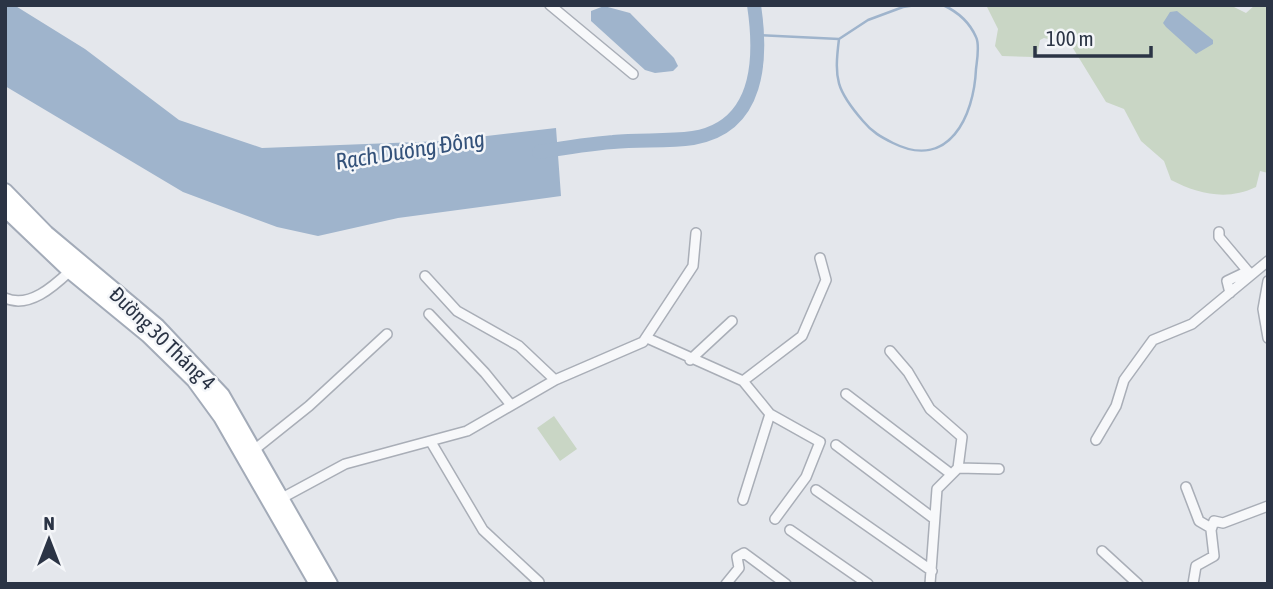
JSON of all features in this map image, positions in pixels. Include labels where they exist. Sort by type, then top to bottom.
[{"type":"main road","name":"Đường 30 Tháng 4","points":[[6,198],[70,271],[152,331],[194,380],[330,584]]},
{"type":"main road","name":"Đường 30 Tháng 4","points":[[6,198],[222,395],[254,450],[317,584]]},
{"type":"street","points":[[550,5],[633,74]]},
{"type":"street","points":[[1219,232],[1219,237],[1249,273]]},
{"type":"street","points":[[277,501],[345,464],[431,442],[478,426],[555,380],[634,347],[648,338],[693,266],[696,233]]},
{"type":"street","points":[[743,381],[802,336],[826,280],[820,258]]},
{"type":"street","points":[[1096,440],[1116,406],[1125,380],[1147,346],[1163,333],[1192,324],[1230,293],[1249,273],[1268,261]]},
{"type":"street","points":[[5,298],[21,302],[33,298],[70,271]]},
{"type":"street","points":[[425,276],[457,311],[519,345],[555,380]]},
{"type":"street","points":[[1268,281],[1263,309],[1268,338]]},
{"type":"street","points":[[429,314],[485,373],[511,405]]},
{"type":"street","points":[[690,360],[732,321]]},
{"type":"street","points":[[254,450],[309,406],[387,334]]},
{"type":"street","points":[[648,338],[690,360],[743,381],[770,414],[817,441],[820,446],[803,482],[775,519]]},
{"type":"street","points":[[890,351],[908,372],[930,409],[962,437],[954,471],[937,489],[930,584]]},
{"type":"street","points":[[846,394],[954,471],[999,468]]},
{"type":"street","points":[[743,500],[770,414]]},
{"type":"street","points":[[431,442],[483,530],[539,582]]},
{"type":"street","points":[[836,445],[933,518]]},
{"type":"street","points":[[1186,487],[1199,521],[1211,528]]},
{"type":"street","points":[[816,490],[932,571]]},
{"type":"street","points":[[1193,584],[1196,566],[1214,556],[1211,528],[1214,521],[1223,523],[1268,506]]},
{"type":"street","points":[[790,530],[868,584]]},
{"type":"street","points":[[1102,551],[1138,584]]},
{"type":"street","points":[[726,584],[739,568],[737,557],[744,553],[786,584]]},
{"type":"green space","points":[[986,5],[1230,5],[1246,13],[1255,5],[1268,5],[1268,173],[1260,171],[1256,187],[1223,195],[1202,192],[1171,180],[1164,161],[1141,141],[1124,109],[1106,102],[1071,45],[1044,38],[1040,40],[1037,55],[1034,57],[1002,56],[995,46],[998,29]]},
{"type":"green space","points":[[554,416],[577,449],[560,461],[537,428]]},
{"type":"water","points":[[5,5],[14,5],[85,49],[179,120],[262,148],[444,141],[556,128],[561,196],[398,218],[318,236],[277,227],[183,192],[5,86]]},
{"type":"water","points":[[604,6],[630,13],[674,58],[678,66],[673,71],[655,73],[645,70],[591,21],[591,11]]},
{"type":"water","points":[[1177,11],[1213,40],[1213,44],[1196,54],[1166,27],[1163,23],[1170,12]]},
{"type":"waterway","name":"Rạch Dương Đông","points":[[539,152],[604,143],[693,138],[715,131],[732,120],[744,105],[752,87],[756,67],[754,5]]},
{"type":"waterway","points":[[758,35],[839,39],[868,20],[916,5]]},
{"type":"waterway","points":[[839,39],[837,74],[842,92],[854,110],[870,128],[889,141],[913,150],[929,150],[943,144],[955,134],[964,120],[974,87],[978,48],[970,26],[958,14],[943,5]]}]
